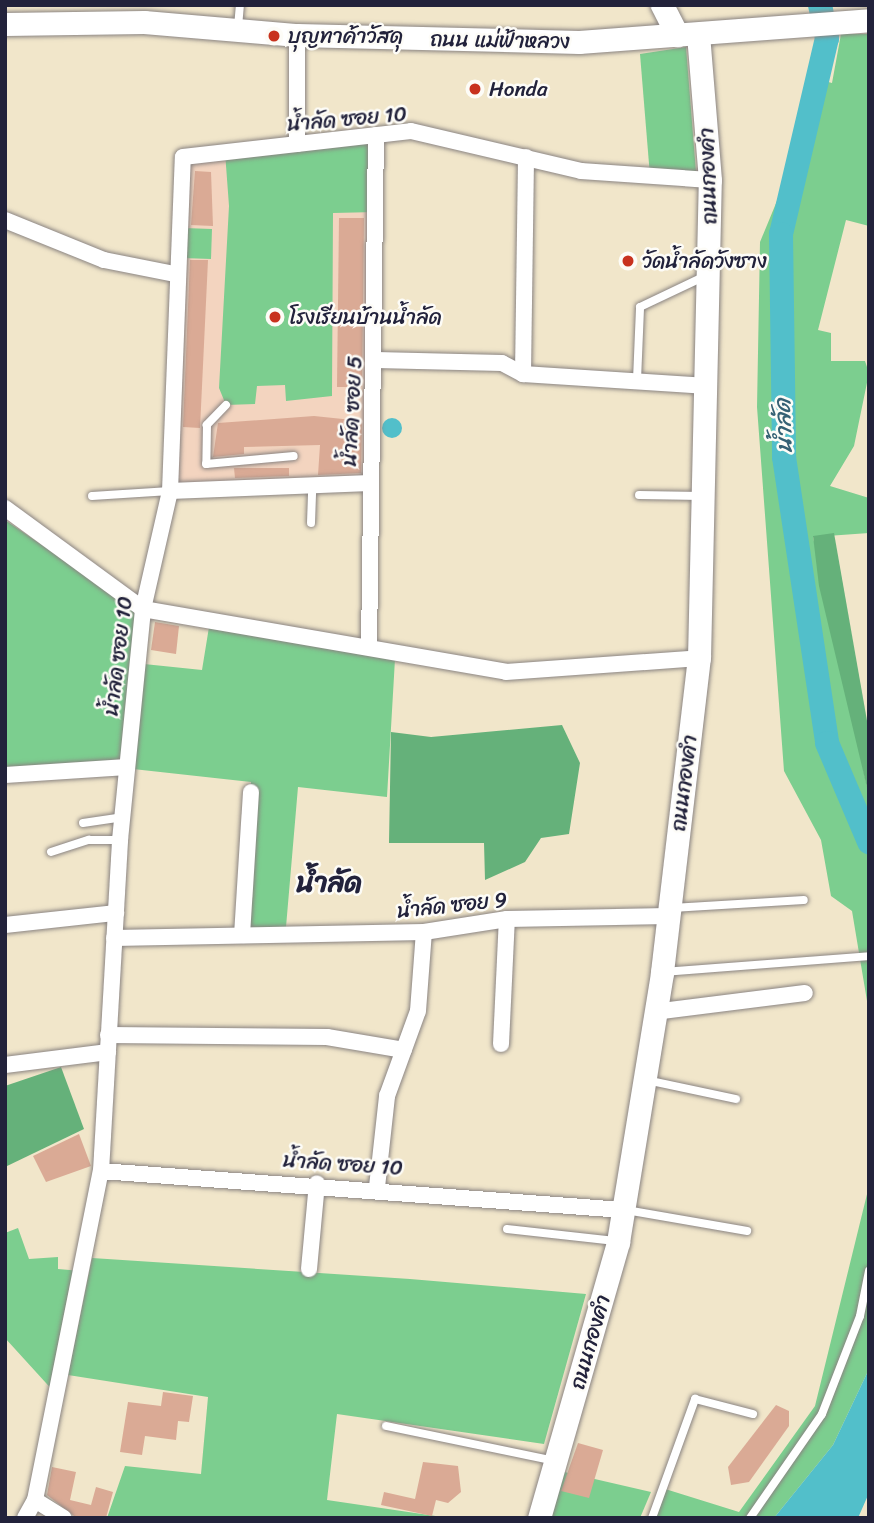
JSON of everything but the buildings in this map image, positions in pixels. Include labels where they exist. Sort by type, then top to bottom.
[{"type":"street","points":[[662,5],[688,35]]},
{"type":"street","name":"ถนน แม่ฟ้าหลวง","points":[[5,24],[238,29],[297,35],[568,42],[869,20]]},
{"type":"street","points":[[297,35],[297,144]]},
{"type":"street","name":"ถนนกองคำ","points":[[539,1518],[618,1242],[662,972],[699,658],[708,386],[710,180],[688,35]]},
{"type":"street","name":"น้ำลัด ซอย 10","points":[[623,1210],[317,1182],[101,1171],[120,839],[143,609],[170,491],[175,274],[183,158],[411,131],[581,171],[710,180]]},
{"type":"street","name":"น้ำลัด ซอย 5","points":[[369,647],[370,483],[376,360],[376,135]]},
{"type":"street","points":[[523,374],[526,157]]},
{"type":"street","points":[[5,220],[104,260],[175,274]]},
{"type":"street","points":[[376,360],[502,363],[523,374],[708,386]]},
{"type":"street","points":[[170,491],[370,483]]},
{"type":"street","points":[[5,508],[143,609],[506,672],[699,658]]},
{"type":"street","points":[[5,775],[127,767]]},
{"type":"street","points":[[242,935],[251,792]]},
{"type":"street","name":"น้ำลัด ซอย 9","points":[[114,938],[424,932],[507,919],[668,912]]},
{"type":"street","points":[[5,925],[116,913]]},
{"type":"street","points":[[501,1044],[507,919]]},
{"type":"street","points":[[377,1187],[387,1096],[418,1011],[424,932]]},
{"type":"street","points":[[654,1012],[805,993]]},
{"type":"street","points":[[108,1035],[327,1037],[404,1050]]},
{"type":"street","points":[[5,1065],[108,1052]]},
{"type":"street","points":[[25,1518],[35,1500],[101,1171]]},
{"type":"street","points":[[309,1269],[317,1182]]},
{"type":"street","points":[[35,1500],[64,1518]]},
{"type":"lane","points":[[238,29],[240,5]]},
{"type":"lane","points":[[637,380],[640,307],[699,279]]},
{"type":"lane","points":[[226,405],[207,425],[206,464],[294,456]]},
{"type":"lane","points":[[311,523],[312,487]]},
{"type":"lane","points":[[92,496],[170,491]]},
{"type":"lane","points":[[639,495],[705,496]]},
{"type":"lane","points":[[83,823],[124,817]]},
{"type":"lane","points":[[51,852],[82,841],[120,839]]},
{"type":"lane","points":[[668,912],[804,900]]},
{"type":"lane","points":[[662,972],[869,956]]},
{"type":"lane","points":[[645,1080],[736,1099]]},
{"type":"lane","points":[[623,1210],[747,1231]]},
{"type":"lane","points":[[507,1229],[618,1242]]},
{"type":"lane","points":[[750,1518],[822,1414],[860,1316],[869,1271]]},
{"type":"lane","points":[[652,1518],[695,1399],[753,1414]]},
{"type":"lane","points":[[386,1426],[555,1461]]},
{"type":"shaded area","name":"โรงเรียนบ้านน้ำลัด","points":[[376,135],[370,483],[170,491],[183,157]]},
{"type":"green space","points":[[841,34],[869,34],[869,226],[846,220],[818,330],[831,333],[831,361],[865,361],[869,373],[854,446],[830,486],[869,498],[869,533],[813,537],[869,796],[869,1013],[852,911],[831,896],[821,840],[784,771],[757,407],[760,242],[793,162],[810,77],[832,83]]},
{"type":"green space","points":[[686,47],[696,172],[650,176],[640,54]]},
{"type":"green space","points":[[376,135],[376,212],[333,213],[332,396],[286,401],[285,385],[257,386],[255,404],[226,405],[219,388],[229,206],[225,152]]},
{"type":"green space","points":[[184,228],[212,229],[211,259],[183,258]]},
{"type":"green space","points":[[5,520],[136,609],[121,761],[5,770]]},
{"type":"green space","points":[[834,533],[869,732],[869,796],[819,586],[813,536]]},
{"type":"green space","points":[[209,627],[395,659],[387,797],[298,787],[286,927],[242,929],[251,782],[133,769],[144,664],[202,670]]},
{"type":"green space","points":[[562,725],[580,763],[569,834],[541,838],[525,862],[485,880],[484,843],[389,843],[391,732],[431,737]]},
{"type":"green space","points":[[61,1067],[84,1129],[5,1167],[5,1086]]},
{"type":"green space","points":[[869,1186],[869,1369],[833,1445],[774,1518],[652,1518],[662,1488],[739,1512],[815,1406]]},
{"type":"green space","points":[[18,1228],[29,1259],[58,1257],[58,1269],[81,1271],[56,1394],[5,1338],[5,1233]]},
{"type":"green space","points":[[92,1258],[410,1279],[586,1294],[544,1444],[337,1414],[327,1500],[449,1518],[107,1518],[125,1466],[201,1474],[208,1397],[68,1375]]},
{"type":"green space","points":[[560,1471],[651,1492],[640,1518],[548,1518]]},
{"type":"water","points":[[388,418],[396,418],[402,428],[396,438],[388,438],[382,432],[382,424]]},
{"type":"water","points":[[869,1369],[869,1493],[858,1518],[774,1518],[833,1445]]},
{"type":"waterway","name":"น้ำลัด","points":[[820,5],[827,38],[781,234],[784,457],[827,743],[869,842]]},
{"type":"place","name":"บุญทาค้าวัสดุ","points":[[274,36]]},
{"type":"place","name":"Honda","points":[[475,89]]},
{"type":"place","name":"วัดน้ำลัดวังซาง","points":[[628,261]]},
{"type":"place","name":"โรงเรียนบ้านน้ำลัด","points":[[275,317]]},
{"type":"district","name":"น้ำลัด","points":[[329,883]]}]
